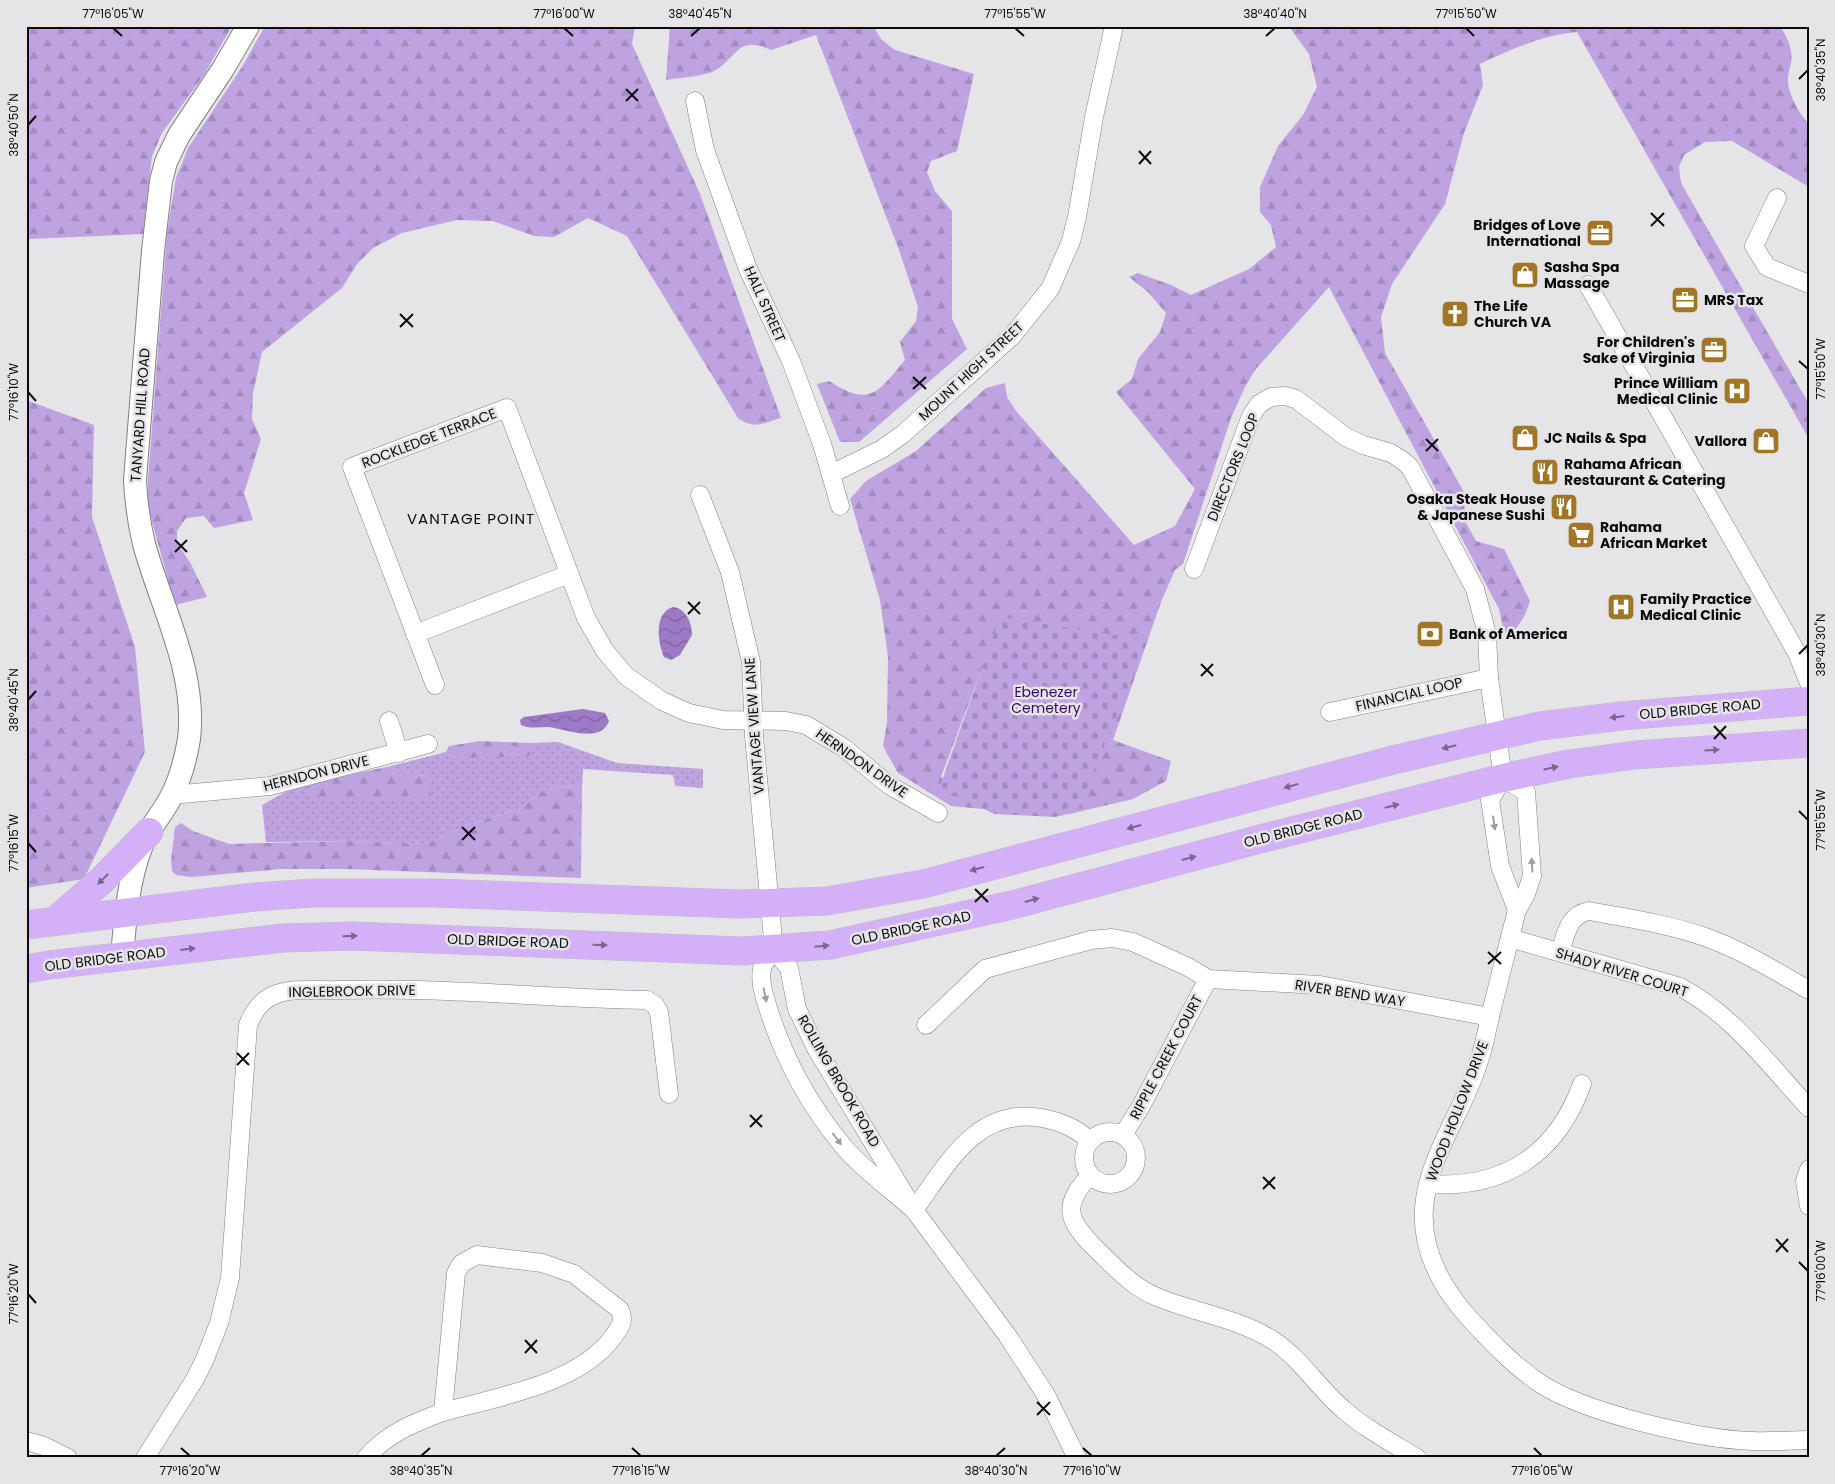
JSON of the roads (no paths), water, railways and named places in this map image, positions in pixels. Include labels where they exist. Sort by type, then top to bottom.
[{"type":"main road","name":"OLD BRIDGE ROAD","points":[[26,925],[254,898],[373,892],[770,904],[827,901],[915,885],[1384,762],[1540,726],[1621,716],[1809,701]]},
{"type":"main road","name":"OLD BRIDGE ROAD","points":[[26,970],[49,964],[283,938],[352,936],[742,951],[830,945],[1012,906],[1237,845],[1503,778],[1569,764],[1635,755],[1809,743]]},
{"type":"main road","points":[[55,921],[102,881],[149,832]]},
{"type":"street","name":"TANYARD HILL ROAD","points":[[122,957],[127,912],[137,860],[149,832],[172,796],[189,739],[187,688],[172,622],[145,546],[137,513],[135,480],[153,251],[161,181],[166,162],[179,135],[223,69],[248,26]]},
{"type":"street","name":"MOUNT HIGH STREET","points":[[831,474],[882,449],[902,434],[1012,336],[1050,289],[1071,241],[1078,217],[1094,117],[1114,26]]},
{"type":"street","name":"HALL STREET","points":[[695,101],[705,150],[742,250],[791,362],[831,474],[840,506]]},
{"type":"street","points":[[1776,198],[1754,246],[1767,267],[1809,284]]},
{"type":"street","points":[[1588,285],[1797,653],[1809,683]]},
{"type":"street","name":"DIRECTORS LOOP","points":[[1194,569],[1251,416],[1259,404],[1271,397],[1285,396],[1296,399],[1346,437],[1363,445],[1391,453],[1410,468],[1475,589],[1488,634],[1489,678],[1497,736]]},
{"type":"street","name":"ROCKLEDGE TERRACE","points":[[435,685],[352,467],[507,408],[569,574],[598,642],[626,676],[650,694],[681,710],[707,717],[753,721]]},
{"type":"street","name":"VANTAGE VIEW LANE","points":[[700,495],[730,572],[739,605],[752,672],[753,721],[761,827],[770,904]]},
{"type":"street","points":[[415,634],[569,574]]},
{"type":"street","name":"FINANCIAL LOOP","points":[[1330,712],[1489,678]]},
{"type":"street","points":[[389,721],[399,753]]},
{"type":"street","name":"HERNDON DRIVE","points":[[753,721],[786,721],[806,725],[844,748],[890,785],[938,813]]},
{"type":"street","points":[[1497,736],[1503,778],[1490,800],[1500,866],[1517,910]]},
{"type":"street","name":"HERNDON DRIVE","points":[[172,796],[270,786],[428,744]]},
{"type":"street","name":"WOOD HOLLOW DRIVE","points":[[1503,778],[1526,792],[1532,876],[1526,894],[1517,910],[1479,1064],[1466,1096],[1445,1137],[1429,1184],[1424,1207],[1424,1221],[1433,1264],[1444,1286],[1460,1308],[1510,1360],[1542,1384],[1575,1401],[1610,1413],[1720,1438],[1751,1441],[1809,1440]]},
{"type":"street","points":[[770,904],[774,950]]},
{"type":"street","points":[[1560,952],[1572,918],[1580,913],[1589,911],[1670,926],[1706,938],[1742,953],[1809,990]]},
{"type":"street","points":[[926,1025],[985,969],[1091,940],[1112,938],[1133,942],[1188,967],[1208,979]]},
{"type":"street","name":"SHADY RIVER COURT","points":[[1510,938],[1680,987],[1701,998],[1721,1013],[1809,1108]]},
{"type":"street","name":"ROLLING BROOK ROAD","points":[[914,1210],[844,1148],[817,1112],[794,1076],[780,1044],[763,988],[762,969],[774,950],[789,968],[797,1009],[806,1030],[914,1210],[1007,1335],[1046,1395],[1077,1458]]},
{"type":"street","name":"RIVER BEND WAY","points":[[1208,979],[1320,986],[1490,1017]]},
{"type":"street","name":"RIPPLE CREEK COURT","points":[[1123,1135],[1141,1106],[1208,979]]},
{"type":"street","name":"INGLEBROOK DRIVE","points":[[145,1458],[195,1379],[219,1323],[230,1278],[248,1026],[252,1013],[263,1001],[285,992],[362,989],[463,990],[580,999],[647,1000],[655,1005],[659,1012],[669,1094]]},
{"type":"street","points":[[1429,1184],[1452,1186],[1475,1183],[1497,1176],[1524,1162],[1544,1147],[1561,1129],[1573,1110],[1582,1084]]},
{"type":"street","points":[[914,1210],[966,1142],[981,1129],[998,1121],[1018,1116],[1051,1120],[1076,1128],[1090,1141]]},
{"type":"street","points":[[1106,1132],[1123,1135],[1129,1140],[1136,1153],[1135,1168],[1131,1175],[1125,1180],[1110,1185],[1096,1180],[1086,1168],[1084,1154],[1090,1141],[1106,1132]]},
{"type":"street","points":[[1809,1169],[1805,1181],[1809,1206]]},
{"type":"street","points":[[1090,1175],[1075,1192],[1071,1207],[1073,1221],[1080,1233],[1116,1269],[1136,1286],[1156,1297],[1265,1335],[1282,1346],[1343,1410],[1367,1429],[1417,1458]]},
{"type":"street","points":[[366,1458],[389,1437],[409,1425],[443,1412],[561,1378],[581,1367],[606,1347],[622,1325],[623,1317],[620,1310],[574,1274],[542,1263],[515,1258],[477,1255],[469,1258],[461,1264],[456,1273],[443,1412]]},
{"type":"street","points":[[26,1441],[44,1446],[68,1458]]},
{"type":"water","points":[[673,607],[685,613],[691,626],[692,635],[680,655],[671,660],[664,657],[660,644],[659,629],[662,615]]},
{"type":"water","points":[[583,709],[605,713],[609,721],[605,728],[591,734],[521,725],[520,720],[524,717]]},
{"type":"place","name":"Bridges of Love International","points":[[1600,233]]},
{"type":"place","name":"Sasha Spa Massage","points":[[1525,275]]},
{"type":"place","name":"MRS Tax","points":[[1685,300]]},
{"type":"place","name":"The Life Church VA","points":[[1455,314]]},
{"type":"place","name":"For Children's Sake of Virginia","points":[[1714,350]]},
{"type":"place","name":"Prince William Medical Clinic","points":[[1737,391]]},
{"type":"place","name":"JC Nails & Spa","points":[[1525,438]]},
{"type":"place","name":"Vallora","points":[[1766,441]]},
{"type":"place","name":"Rahama African Restaurant & Catering","points":[[1545,472]]},
{"type":"place","name":"Osaka Steak House & Japanese Sushi","points":[[1564,507]]},
{"type":"place","name":"Rahama African Market","points":[[1581,535]]},
{"type":"place","name":"Family Practice Medical Clinic","points":[[1621,607]]},
{"type":"place","name":"Bank of America","points":[[1430,634]]},
{"type":"district","name":"VANTAGE POINT","points":[[471,519]]},
{"type":"park label","name":"Ebenezer Cemetery","points":[[1046,700]]}]
